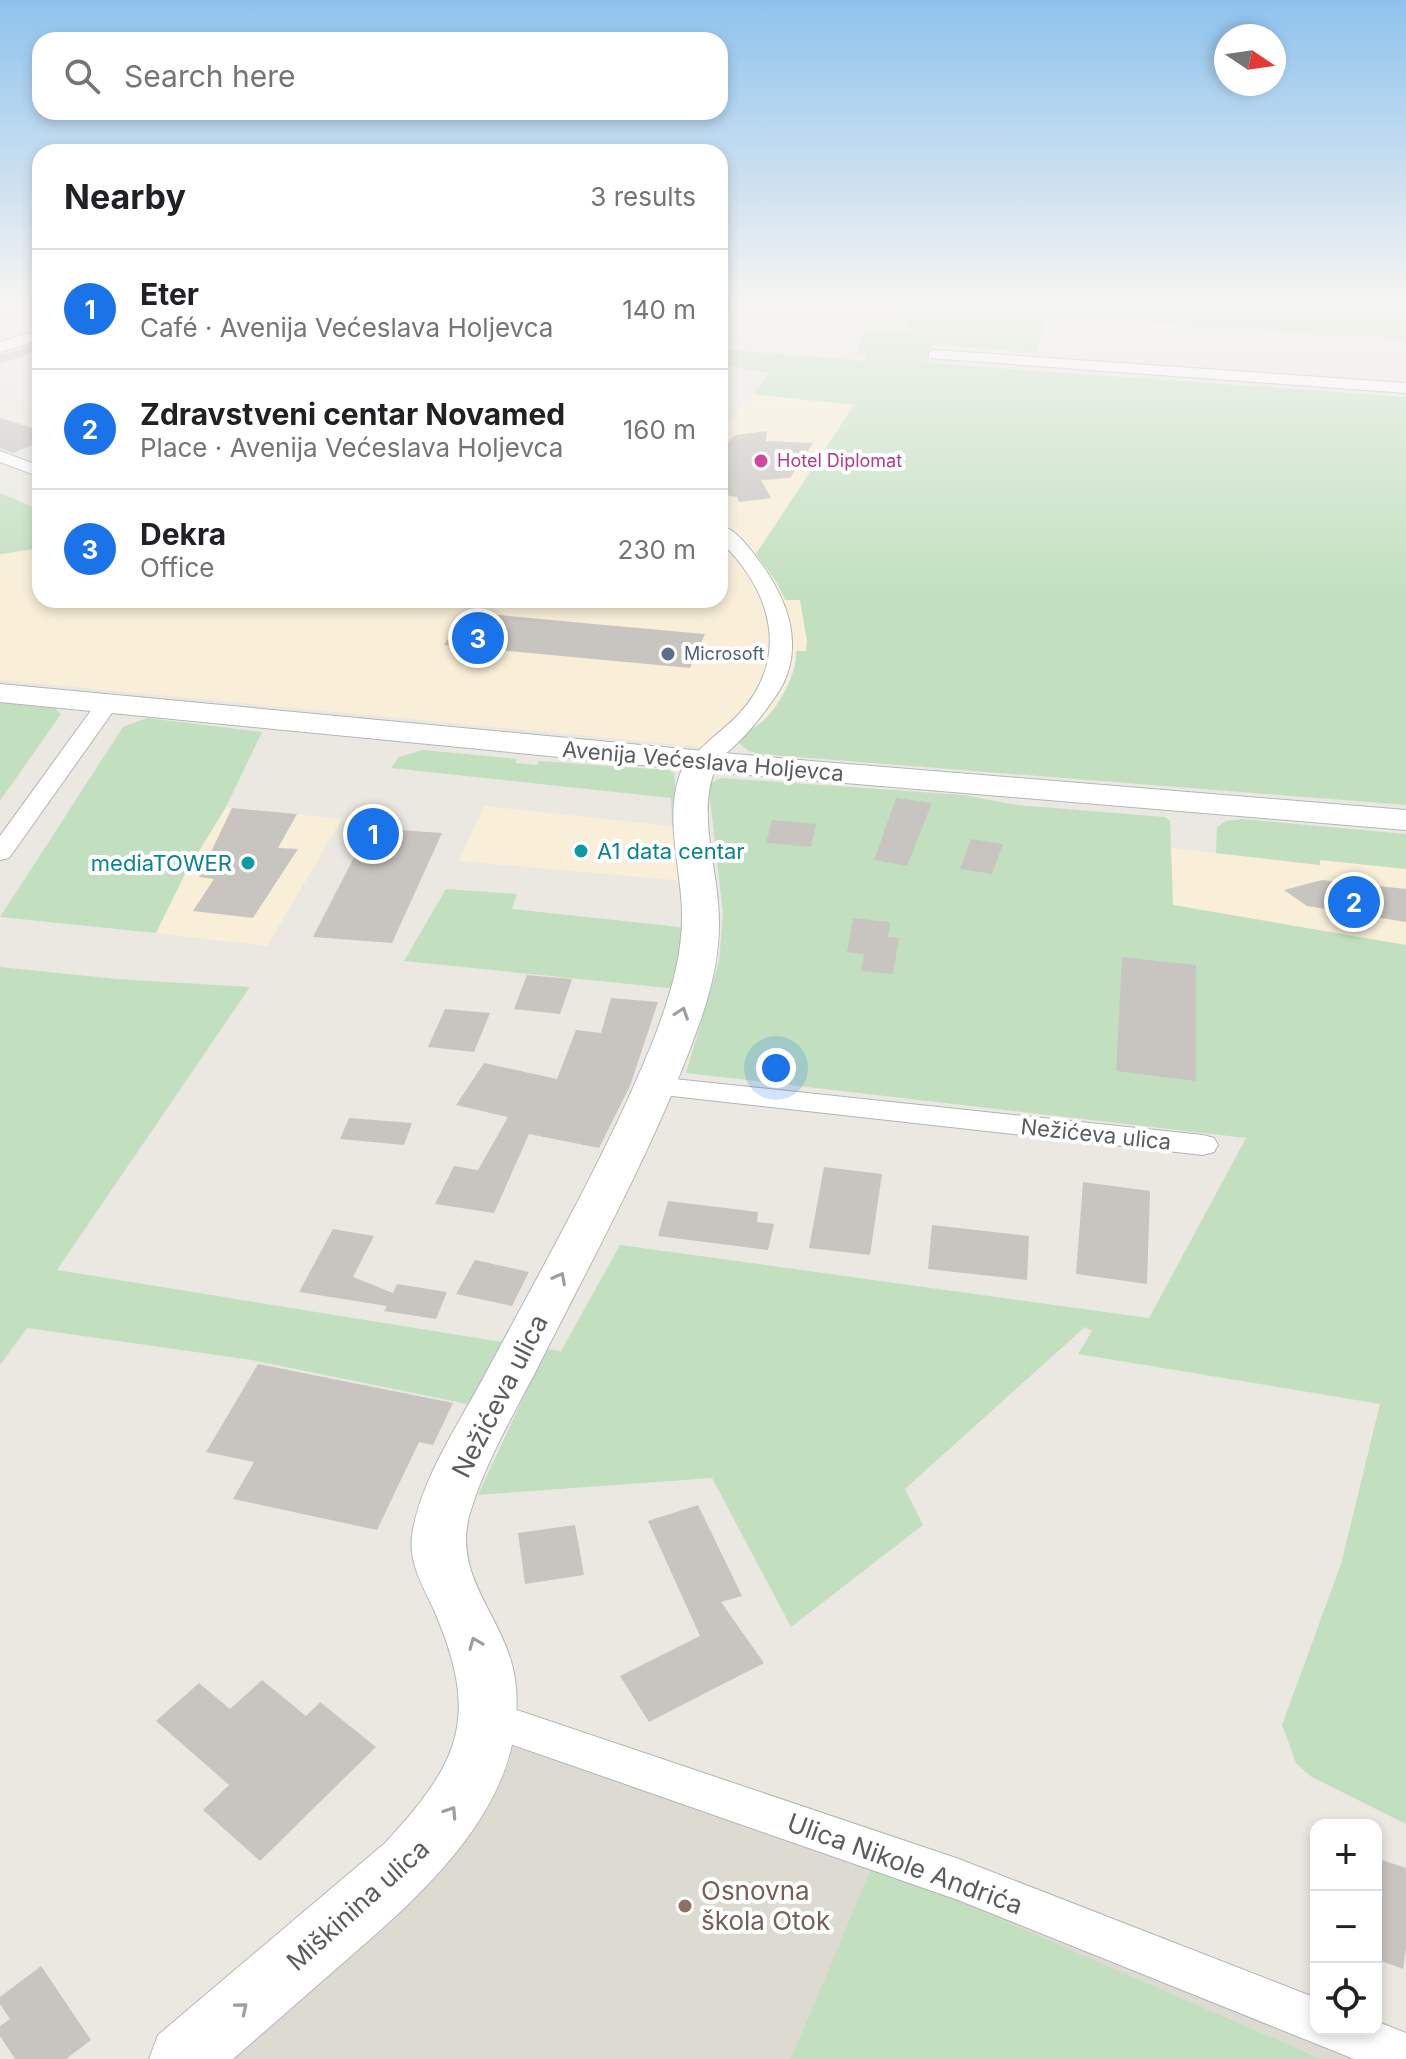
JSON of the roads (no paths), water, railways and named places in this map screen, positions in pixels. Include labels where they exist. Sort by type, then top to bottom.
[{"type":"street","points":[[0,456],[32,469]]},
{"type":"street","points":[[702,761],[753,709],[771,685],[779,667],[781,645],[772,598],[763,577],[728,540]]},
{"type":"street","name":"Avenija Većeslava Holjevca","points":[[0,693],[702,761],[1406,820]]},
{"type":"street","points":[[0,853],[108,703]]},
{"type":"street","name":"Nežićeva ulica","points":[[490,1719],[479,1650],[440,1563],[439,1536],[446,1506],[461,1470],[655,1086],[690,991],[700,937],[699,888],[690,808],[693,783],[702,761]]},
{"type":"street","name":"Nežićeva ulica","points":[[655,1086],[1203,1145]]},
{"type":"street","name":"Ulica Nikole Andrića","points":[[490,1719],[959,1880],[1310,2019]]},
{"type":"street","name":"Miškinina ulica","points":[[182,2059],[383,1888],[431,1840],[455,1806],[483,1750],[490,1719]]},
{"type":"street","points":[[1352,2035],[1406,2056]]},
{"type":"place","name":"Hotel Diplomat","points":[[761,461]]},
{"type":"place","name":"Dekra","points":[[478,638]]},
{"type":"place","name":"Microsoft","points":[[668,654]]},
{"type":"place","name":"Eter","points":[[373,834]]},
{"type":"place","name":"A1 data centar","points":[[581,851]]},
{"type":"place","name":"mediaTOWER","points":[[248,863]]},
{"type":"place","name":"Zdravstveni centar Novamed","points":[[1354,902]]},
{"type":"place","name":"Osnovna škola Otok","points":[[685,1906]]}]
